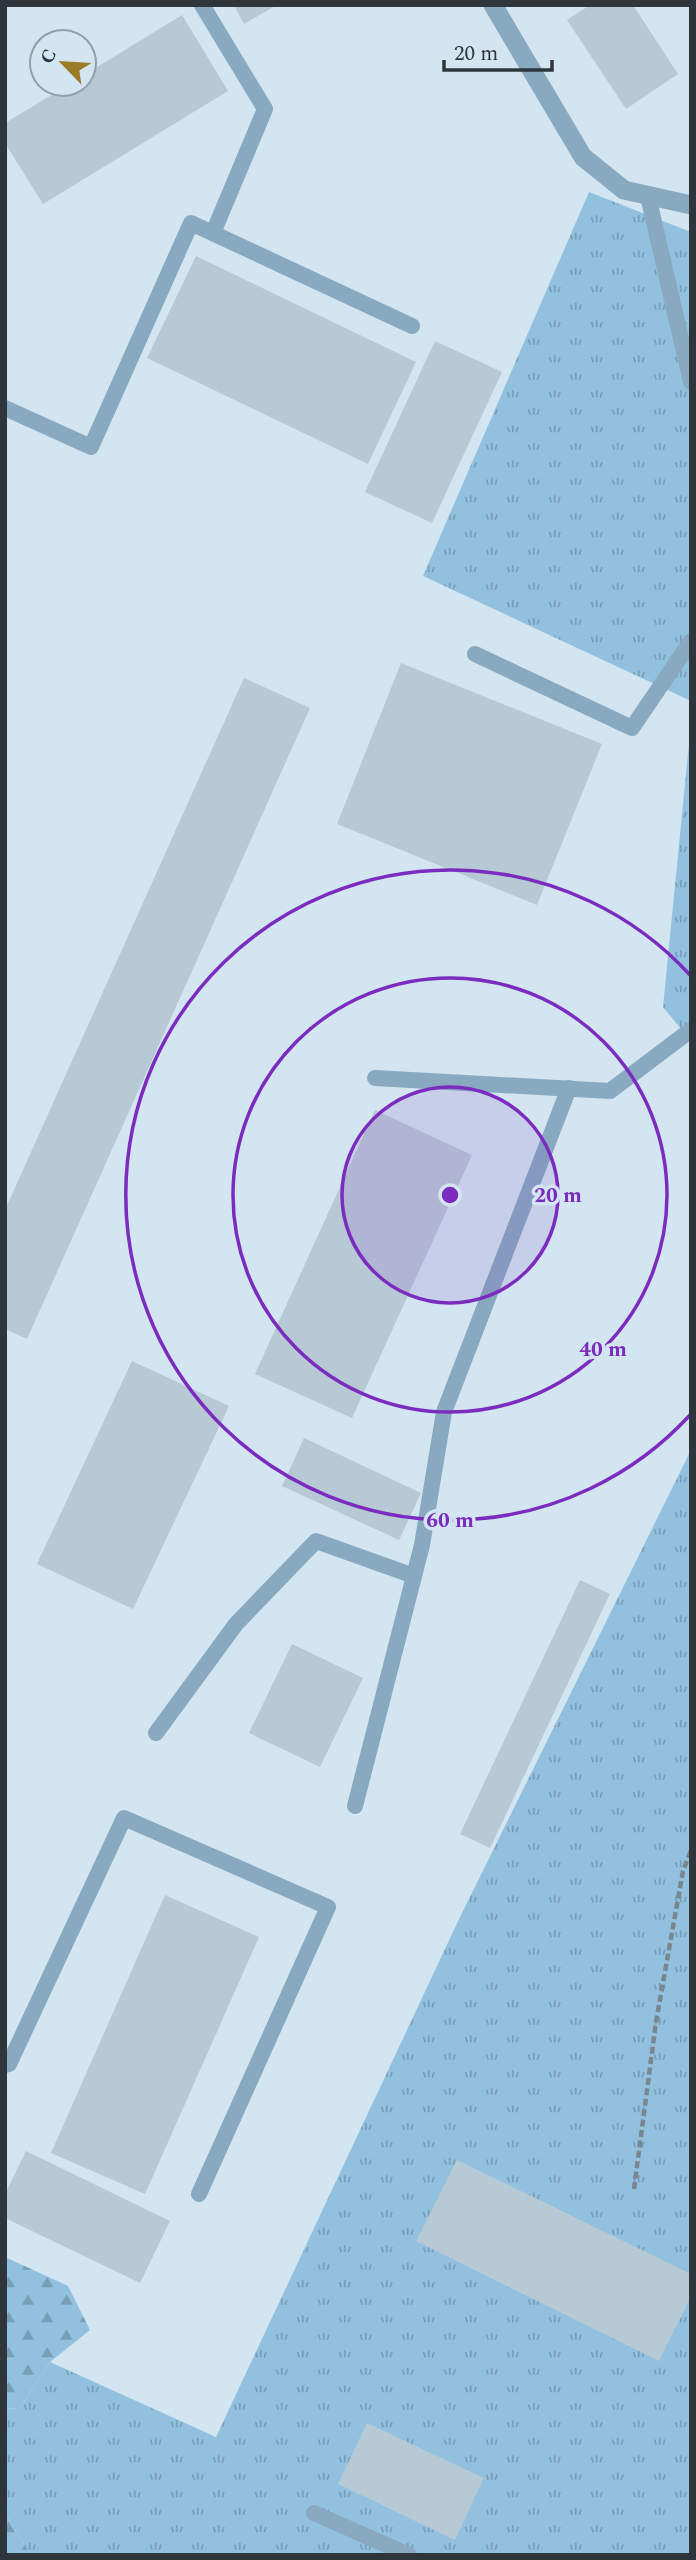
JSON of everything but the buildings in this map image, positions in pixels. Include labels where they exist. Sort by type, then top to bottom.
[{"type":"street","points":[[493,5],[583,157],[624,190],[691,205]]},
{"type":"lane","points":[[202,5],[265,108],[213,233]]},
{"type":"lane","points":[[648,195],[691,382]]},
{"type":"lane","points":[[5,408],[91,447],[191,223],[412,326]]},
{"type":"lane","points":[[475,653],[632,728],[691,641]]},
{"type":"lane","points":[[375,1078],[610,1091],[691,1030]]},
{"type":"lane","points":[[355,1806],[414,1576],[444,1412],[569,1088]]},
{"type":"lane","points":[[156,1733],[236,1624],[316,1541],[414,1576]]},
{"type":"lane","points":[[5,2065],[9,2064],[124,1818],[328,1908],[199,2194]]},
{"type":"lane","points":[[314,2513],[409,2555]]},
{"type":"path","points":[[634,2189],[656,2022],[683,1871],[691,1850]]},
{"type":"green space","points":[[589,192],[691,232],[691,701],[423,576]]},
{"type":"green space","points":[[691,723],[691,1041],[663,1007]]},
{"type":"green space","points":[[691,1450],[691,2555],[31,2555],[5,2513],[5,2408],[19,2409],[50,2362],[216,2437],[460,1917]]},
{"type":"green space","points":[[5,2257],[68,2286],[90,2330],[50,2362],[19,2409],[5,2408]]},
{"type":"green space","points":[[5,2513],[31,2555],[5,2555]]}]
